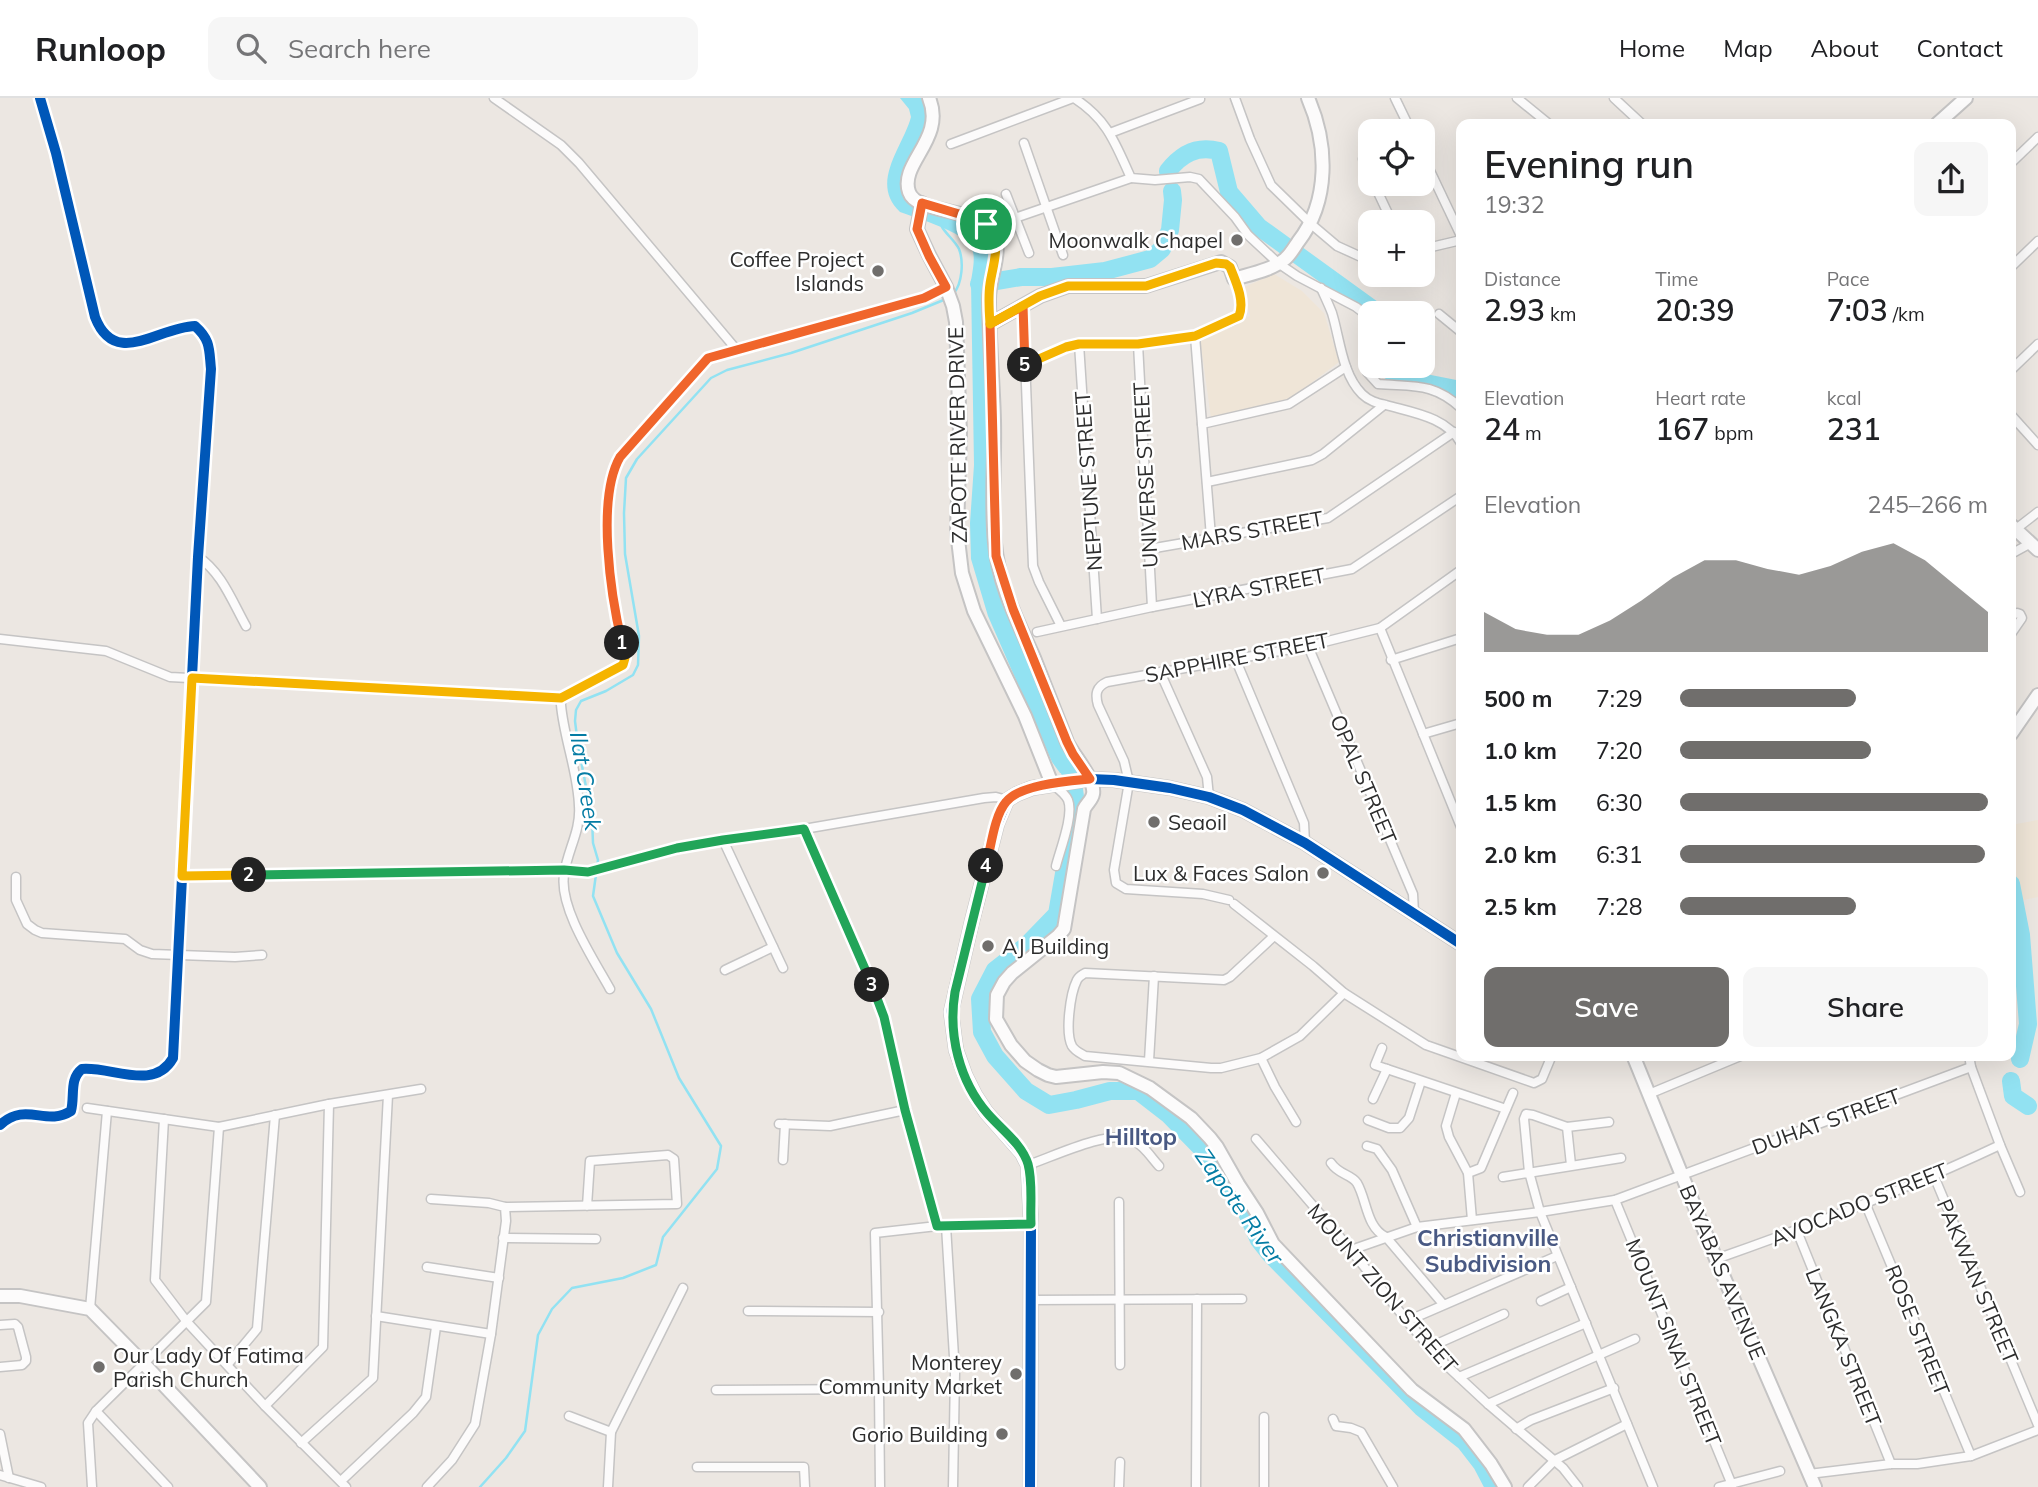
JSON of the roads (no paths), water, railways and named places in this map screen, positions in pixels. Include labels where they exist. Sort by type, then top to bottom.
[{"type":"main road","points":[[922,204],[910,195],[908,184],[911,171],[934,122],[929,98]]},
{"type":"main road","points":[[990,324],[1040,296],[1068,286],[1146,286],[1216,263],[1226,264],[1234,279],[1282,260],[1311,224],[1320,196],[1322,162],[1319,130],[1308,98]]},
{"type":"main road","points":[[1943,119],[1966,98]]},
{"type":"main road","name":"ZAPOTE RIVER DRIVE","points":[[1058,783],[974,611],[962,573],[957,531],[960,433],[956,323],[947,289],[920,238],[917,222],[922,204],[976,219],[986,224],[996,240],[990,285],[996,556],[1013,609],[1067,742],[1086,779]]},
{"type":"main road","points":[[2016,530],[2034,547]]},
{"type":"main road","points":[[2016,727],[2038,695]]},
{"type":"main road","points":[[1086,779],[1093,787],[1093,796],[1084,809],[1064,929],[1020,965],[1004,982],[997,996],[996,1012],[996,1019],[1002,1031],[1025,1061],[1038,1070],[1056,1077],[1119,1073],[1150,1088],[1191,1118],[1217,1147],[1273,1244],[1412,1390],[1473,1438],[1505,1487]]},
{"type":"main road","points":[[1030,1487],[1031,1224],[1028,1165],[1014,1142],[986,1112],[975,1095],[960,1062],[952,1031],[951,1012],[997,824],[1007,800],[1032,788],[1086,779],[1170,788],[1209,797],[1243,810],[1305,843],[1456,941]]},
{"type":"main road","name":"BAYABAS AVENUE","points":[[1635,1061],[1716,1259],[1815,1487]]},
{"type":"main road","points":[[0,1296],[20,1296],[90,1309],[260,1487]]},
{"type":"street","points":[[0,1125],[8,1117],[18,1114],[55,1117],[71,1111],[74,1078],[82,1069],[154,1076],[169,1065],[173,1052],[198,557],[211,369],[209,345],[204,334],[195,326],[184,326],[135,343],[120,344],[108,338],[100,329],[40,98]]},
{"type":"street","points":[[494,98],[561,145],[579,163],[736,349]]},
{"type":"street","points":[[951,144],[1074,98],[1096,115],[1110,133],[1131,178]]},
{"type":"street","points":[[1235,98],[1271,185],[1337,246],[1358,256]]},
{"type":"street","points":[[1395,98],[1405,119]]},
{"type":"street","points":[[1517,98],[1543,119]]},
{"type":"street","points":[[1614,98],[1637,119]]},
{"type":"street","points":[[1110,133],[1200,99]]},
{"type":"street","points":[[2016,158],[2038,137]]},
{"type":"street","points":[[1024,143],[1063,255]]},
{"type":"street","points":[[1015,218],[1131,178],[1199,179],[1235,217],[1248,236],[1282,260],[1297,276],[1365,314],[1368,325],[1364,362],[1367,373],[1378,384],[1427,387],[1448,396],[1456,403]]},
{"type":"street","points":[[1435,182],[1456,227]]},
{"type":"street","points":[[1006,194],[1028,253]]},
{"type":"street","points":[[1435,246],[1456,239]]},
{"type":"street","points":[[2016,262],[2038,241]]},
{"type":"street","points":[[1025,366],[1066,347],[1079,344],[1138,344],[1195,336],[1239,316],[1242,305],[1234,279]]},
{"type":"street","points":[[1321,288],[1331,310],[1346,367],[1361,393],[1370,401],[1434,419],[1456,435]]},
{"type":"street","points":[[0,639],[106,651],[170,677],[561,698],[625,662],[611,590],[608,544],[608,510],[617,462],[701,364],[708,358],[736,349],[924,298],[947,289]]},
{"type":"street","points":[[1023,306],[1033,566],[1061,626]]},
{"type":"street","points":[[1439,314],[1456,328]]},
{"type":"street","points":[[1195,336],[1211,537]]},
{"type":"street","name":"NEPTUNE STREET","points":[[1079,344],[1097,619]]},
{"type":"street","name":"UNIVERSE STREET","points":[[1138,344],[1152,607]]},
{"type":"street","points":[[2016,365],[2038,344]]},
{"type":"street","points":[[1202,424],[1289,404],[1346,367]]},
{"type":"street","points":[[1207,482],[1312,460],[1324,454],[1384,405]]},
{"type":"street","points":[[2016,420],[2038,444]]},
{"type":"street","name":"MARS STREET","points":[[1149,549],[1328,518],[1454,432]]},
{"type":"street","name":"LYRA STREET","points":[[1037,632],[1352,569],[1456,499]]},
{"type":"street","points":[[2016,525],[2038,512]]},
{"type":"street","points":[[2016,552],[2034,547]]},
{"type":"street","points":[[198,557],[208,563],[217,575],[246,626]]},
{"type":"street","points":[[1456,574],[1380,628],[1456,815]]},
{"type":"street","points":[[2016,614],[2022,618],[2016,627]]},
{"type":"street","name":"SAPPHIRE STREET","points":[[1129,782],[1124,761],[1098,705],[1096,697],[1100,685],[1308,646],[1380,628]]},
{"type":"street","points":[[1391,660],[1456,640]]},
{"type":"street","name":"OPAL STREET","points":[[1308,646],[1413,894],[1414,913]]},
{"type":"street","points":[[1235,659],[1304,823],[1305,843]]},
{"type":"street","points":[[1160,672],[1207,777],[1209,797]]},
{"type":"street","points":[[561,698],[561,713],[579,806],[579,824],[564,870],[565,899],[580,936],[610,989]]},
{"type":"street","points":[[1423,734],[1456,724]]},
{"type":"street","points":[[1129,782],[1114,870],[1116,883],[1126,889],[1203,894],[1231,902],[1344,993],[1426,1045],[1456,1056]]},
{"type":"street","points":[[1056,866],[1069,806],[1058,783]]},
{"type":"street","points":[[182,876],[564,870],[588,872],[677,848],[723,840],[984,798],[1007,800]]},
{"type":"street","points":[[804,829],[884,1017],[905,1110],[941,1226],[955,1374],[953,1487]]},
{"type":"street","points":[[723,840],[783,968]]},
{"type":"street","points":[[16,877],[16,900],[27,923],[42,933],[116,937],[152,954],[235,957],[262,955]]},
{"type":"street","points":[[1273,937],[1224,980],[1085,973],[1077,981],[1070,1006],[1071,1044],[1079,1053],[1095,1057],[1221,1068],[1261,1058],[1300,1036],[1344,993]]},
{"type":"street","points":[[725,970],[773,947]]},
{"type":"street","points":[[1149,1061],[1154,976]]},
{"type":"street","points":[[1382,1048],[1375,1065],[1506,1110]]},
{"type":"street","points":[[1261,1058],[1296,1122]]},
{"type":"street","points":[[1471,1061],[1534,1083],[1542,1079],[1550,1061]]},
{"type":"street","points":[[1649,1094],[1729,1061]]},
{"type":"street","points":[[1970,1061],[2020,1192]]},
{"type":"street","name":"DUHAT STREET","points":[[1351,1250],[1417,1227],[1615,1200],[1971,1066]]},
{"type":"street","points":[[1373,1099],[1387,1069]]},
{"type":"street","points":[[1368,1120],[1389,1128],[1400,1128],[1409,1118],[1421,1081]]},
{"type":"street","points":[[87,1108],[219,1127],[329,1104],[421,1089]]},
{"type":"street","points":[[1456,1093],[1446,1126],[1468,1173],[1472,1220]]},
{"type":"street","points":[[1468,1173],[1481,1168],[1513,1093]]},
{"type":"street","points":[[302,1443],[373,1378],[388,1095]]},
{"type":"street","points":[[265,1406],[323,1347],[329,1104]]},
{"type":"street","points":[[783,1160],[782,1124],[830,1126],[905,1110]]},
{"type":"street","points":[[90,1309],[107,1111]]},
{"type":"street","points":[[1609,1122],[1567,1127],[1526,1114],[1524,1119],[1529,1172],[1540,1212],[1557,1256],[1653,1487]]},
{"type":"street","points":[[228,1364],[257,1329],[275,1115]]},
{"type":"street","points":[[164,1119],[155,1280],[187,1322],[343,1484],[414,1413],[426,1397],[436,1326]]},
{"type":"street","points":[[92,1487],[88,1423],[96,1411],[206,1302],[219,1127]]},
{"type":"street","points":[[1567,1127],[1571,1166]]},
{"type":"street","points":[[1028,1165],[1112,1137],[1128,1138],[1140,1144],[1159,1166]]},
{"type":"street","name":"MOUNT ZION STREET","points":[[1256,1139],[1430,1347],[1488,1405],[1555,1461],[1577,1487]]},
{"type":"street","name":"AVOCADO STREET","points":[[1716,1259],[1866,1205],[2000,1145]]},
{"type":"street","points":[[1367,1146],[1377,1149],[1392,1170],[1417,1227]]},
{"type":"street","points":[[431,1199],[489,1203],[505,1207],[587,1206],[677,1204],[674,1159],[668,1155],[590,1161],[587,1206]]},
{"type":"street","points":[[1503,1177],[1621,1158]]},
{"type":"street","points":[[1331,1163],[1341,1174],[1356,1181],[1374,1226],[1443,1304]]},
{"type":"street","name":"PAKWAN STREET","points":[[1934,1176],[2038,1425]]},
{"type":"street","name":"MOUNT SINAI STREET","points":[[1615,1200],[1732,1485]]},
{"type":"street","points":[[1119,1202],[1120,1365]]},
{"type":"street","name":"ROSE STREET","points":[[1866,1205],[1971,1456]]},
{"type":"street","points":[[426,1487],[452,1460],[475,1424],[499,1278],[506,1221],[505,1207]]},
{"type":"street","points":[[880,1487],[876,1233],[941,1226],[1031,1224]]},
{"type":"street","name":"LANGKA STREET","points":[[1797,1231],[1891,1464]]},
{"type":"street","points":[[503,1238],[596,1239]]},
{"type":"street","points":[[1407,1321],[1557,1256]]},
{"type":"street","points":[[427,1268],[499,1278]]},
{"type":"street","points":[[1541,1301],[1571,1287]]},
{"type":"street","points":[[608,1487],[611,1432],[683,1289]]},
{"type":"street","points":[[1196,1487],[1197,1299]]},
{"type":"street","points":[[1031,1300],[1242,1299]]},
{"type":"street","points":[[748,1311],[879,1312]]},
{"type":"street","points":[[1430,1347],[1504,1314]]},
{"type":"street","points":[[376,1316],[491,1334]]},
{"type":"street","points":[[1459,1377],[1587,1323]]},
{"type":"street","points":[[0,1325],[15,1324],[26,1357],[22,1365],[0,1367]]},
{"type":"street","points":[[1488,1405],[1635,1339]]},
{"type":"street","points":[[1517,1429],[1531,1420],[1614,1388]]},
{"type":"street","points":[[716,1390],[879,1389]]},
{"type":"street","points":[[96,1411],[168,1487]]},
{"type":"street","points":[[569,1416],[611,1432]]},
{"type":"street","points":[[1264,1417],[1264,1487]]},
{"type":"street","points":[[1333,1419],[1336,1426],[1361,1432],[1393,1487]]},
{"type":"street","points":[[1528,1487],[1555,1461],[1627,1424]]},
{"type":"street","points":[[1809,1474],[1971,1456],[2038,1430]]},
{"type":"street","points":[[0,1434],[5,1476],[41,1487]]},
{"type":"street","points":[[1119,1487],[1120,1462]]},
{"type":"street","points":[[697,1467],[804,1467],[805,1487]]},
{"type":"street","points":[[1718,1487],[1780,1471]]},
{"type":"water","points":[[900,98],[921,98],[927,111],[927,125],[908,193],[974,221],[992,236],[989,547],[1064,746],[1077,768],[1077,771],[1067,774],[1060,773],[1052,762],[988,616],[971,559],[970,523],[974,465],[971,282],[973,253],[960,237],[940,226],[900,212],[891,201],[888,177],[911,117],[909,109]]},
{"type":"waterway","points":[[1169,175],[1168,171],[1173,165],[1190,152],[1204,149],[1219,151],[1229,192],[1259,227],[1361,301]]},
{"type":"waterway","points":[[979,284],[1021,277],[1052,277],[1105,271],[1150,259],[1162,249],[1170,230],[1172,191]]},
{"type":"waterway","name":"Ilat Creek","points":[[942,227],[961,254],[960,278],[954,293]]},
{"type":"waterway","name":"Ilat Creek","points":[[480,1487],[506,1458],[525,1431],[538,1335],[552,1309],[572,1288],[623,1278],[656,1265],[663,1237],[717,1169],[721,1146],[679,1078],[651,1009],[617,953],[593,896],[598,860],[593,843],[592,818],[575,721],[576,710],[581,701],[606,691],[633,675],[638,665],[639,636],[625,554],[626,478],[637,459],[711,378],[727,370],[791,353],[946,299]]},
{"type":"waterway","points":[[1400,378],[1456,389]]},
{"type":"waterway","name":"Zapote River","points":[[1060,752],[1072,775],[1076,804],[1057,914],[1026,946],[995,970],[980,999],[982,1032],[995,1056],[1026,1091],[1049,1105],[1110,1091],[1138,1091],[1169,1115],[1206,1153],[1243,1204],[1259,1240],[1270,1254],[1422,1408],[1465,1442],[1482,1464],[1494,1487]]},
{"type":"waterway","points":[[2016,910],[2021,935],[2028,1024],[2020,1059]]},
{"type":"waterway","points":[[2011,1081],[2013,1096],[2028,1106]]},
{"type":"place","name":"Moonwalk Chapel","points":[[1237,240]]},
{"type":"place","name":"Coffee Project Islands","points":[[878,271]]},
{"type":"place","name":"Seaoil","points":[[1154,822]]},
{"type":"place","name":"Lux & Faces Salon","points":[[1323,873]]},
{"type":"place","name":"AJ Building","points":[[988,946]]},
{"type":"place","name":"Our Lady Of Fatima Parish Church","points":[[99,1367]]},
{"type":"place","name":"Monterey Community Market","points":[[1016,1374]]},
{"type":"place","name":"Gorio Building","points":[[1002,1434]]},
{"type":"district","name":"Hilltop","points":[[1141,1136]]},
{"type":"district","name":"Christianville Subdivision","points":[[1488,1250]]}]
